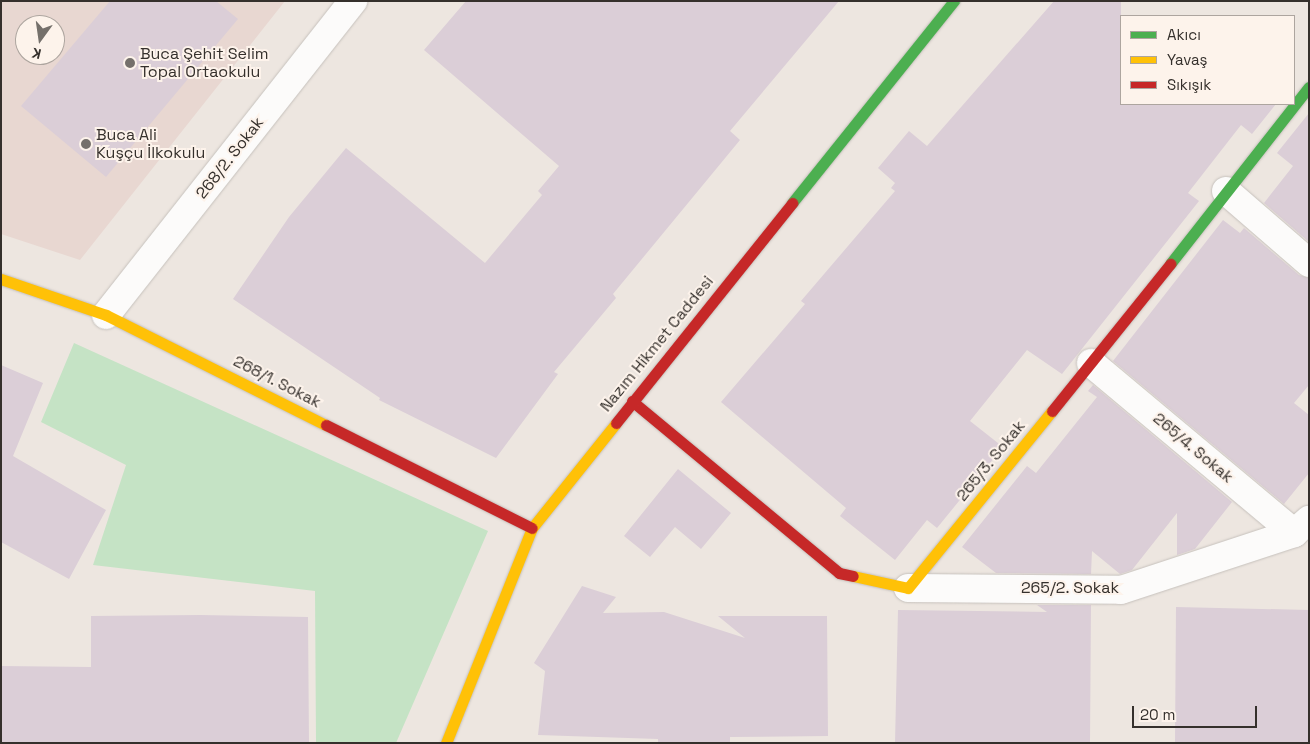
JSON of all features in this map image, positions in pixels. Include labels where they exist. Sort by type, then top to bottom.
[{"type":"street","name":"268/2. Sokak","points":[[106,315],[353,1]]},
{"type":"street","name":"Nazım Hikmet Caddesi","points":[[446,743],[532,528],[954,1]]},
{"type":"street","name":"265/3. Sokak","points":[[1295,104],[1309,87]]},
{"type":"street","name":"265/3. Sokak","points":[[908,588],[1091,363],[1294,105]]},
{"type":"street","points":[[1226,190],[1309,263]]},
{"type":"street","name":"268/1. Sokak","points":[[1,279],[106,315],[532,528]]},
{"type":"street","name":"265/4. Sokak","points":[[1091,363],[1301,526]]},
{"type":"street","points":[[632,401],[839,573],[908,588]]},
{"type":"street","name":"265/2. Sokak","points":[[908,588],[1121,590],[1301,526]]},
{"type":"shaded area","name":"Buca Ali Kuşçu İlkokulu","points":[[1,1],[285,1],[80,260],[1,234]]},
{"type":"green space","points":[[74,343],[488,531],[396,743],[316,743],[315,591],[93,565],[126,465],[41,422]]},
{"type":"building","name":"Buca Şehit Selim Topal Ortaokulu","points":[[110,1],[216,1],[238,19],[106,177],[21,106],[56,65],[65,65],[65,54]]},
{"type":"building","points":[[466,1],[839,1],[730,131],[740,140],[613,294],[616,298],[554,372],[558,374],[496,458],[379,400],[380,398],[233,299],[289,217],[346,148],[485,263],[542,195],[538,191],[559,166],[424,50]]},
{"type":"building","points":[[1054,1],[1121,1],[1120,105],[1275,105],[1252,134],[1241,125],[1188,193],[1199,201],[1062,374],[1027,350],[970,421],[1003,447],[937,528],[927,520],[895,560],[840,516],[846,508],[721,402],[805,304],[801,301],[895,191],[891,188],[895,183],[878,168],[909,131],[927,146]]},
{"type":"building","points":[[1309,113],[1309,242],[1264,203],[1293,166],[1277,153]]},
{"type":"building","points":[[1223,220],[1240,233],[1244,228],[1299,275],[1309,278],[1309,385],[1294,403],[1309,415],[1309,473],[1284,504],[1113,361]]},
{"type":"building","points":[[1,365],[43,383],[13,456],[106,510],[69,579],[1,542]]},
{"type":"building","points":[[1093,385],[1232,502],[1195,549],[1177,555],[1177,513],[1132,570],[1120,574],[1092,551],[1091,574],[996,573],[962,547],[1027,466],[1036,473],[1097,397],[1088,391]]},
{"type":"building","points":[[678,469],[731,513],[701,549],[675,527],[650,557],[624,536]]},
{"type":"building","points":[[582,586],[616,597],[603,613],[664,612],[745,638],[718,616],[827,616],[828,736],[730,737],[730,743],[658,743],[658,739],[538,735],[545,671],[534,663]]},
{"type":"building","points":[[1037,605],[1091,605],[1090,743],[895,743],[898,610],[1047,612]]},
{"type":"building","points":[[1176,607],[1309,610],[1309,743],[1175,743]]},
{"type":"building","points":[[200,615],[308,617],[309,743],[1,743],[1,666],[91,667],[91,616]]},
{"type":"traffic: fast","points":[[792,203],[954,1]]},
{"type":"traffic: fast","points":[[1295,105],[1309,87]]},
{"type":"traffic: fast","points":[[1170,264],[1295,105]]},
{"type":"traffic: slow","points":[[1,279],[106,315],[326,425]]},
{"type":"traffic: slow","points":[[853,576],[908,588],[1052,411]]},
{"type":"traffic: slow","points":[[446,743],[532,528],[616,423]]},
{"type":"traffic: jam","points":[[616,423],[792,203]]},
{"type":"traffic: jam","points":[[1052,411],[1170,264]]},
{"type":"traffic: jam","points":[[632,401],[839,573],[853,576]]},
{"type":"traffic: jam","points":[[326,425],[532,528]]},
{"type":"place","name":"Buca Şehit Selim Topal Ortaokulu","points":[[130,63]]},
{"type":"place","name":"Buca Ali Kuşçu İlkokulu","points":[[86,144]]}]
